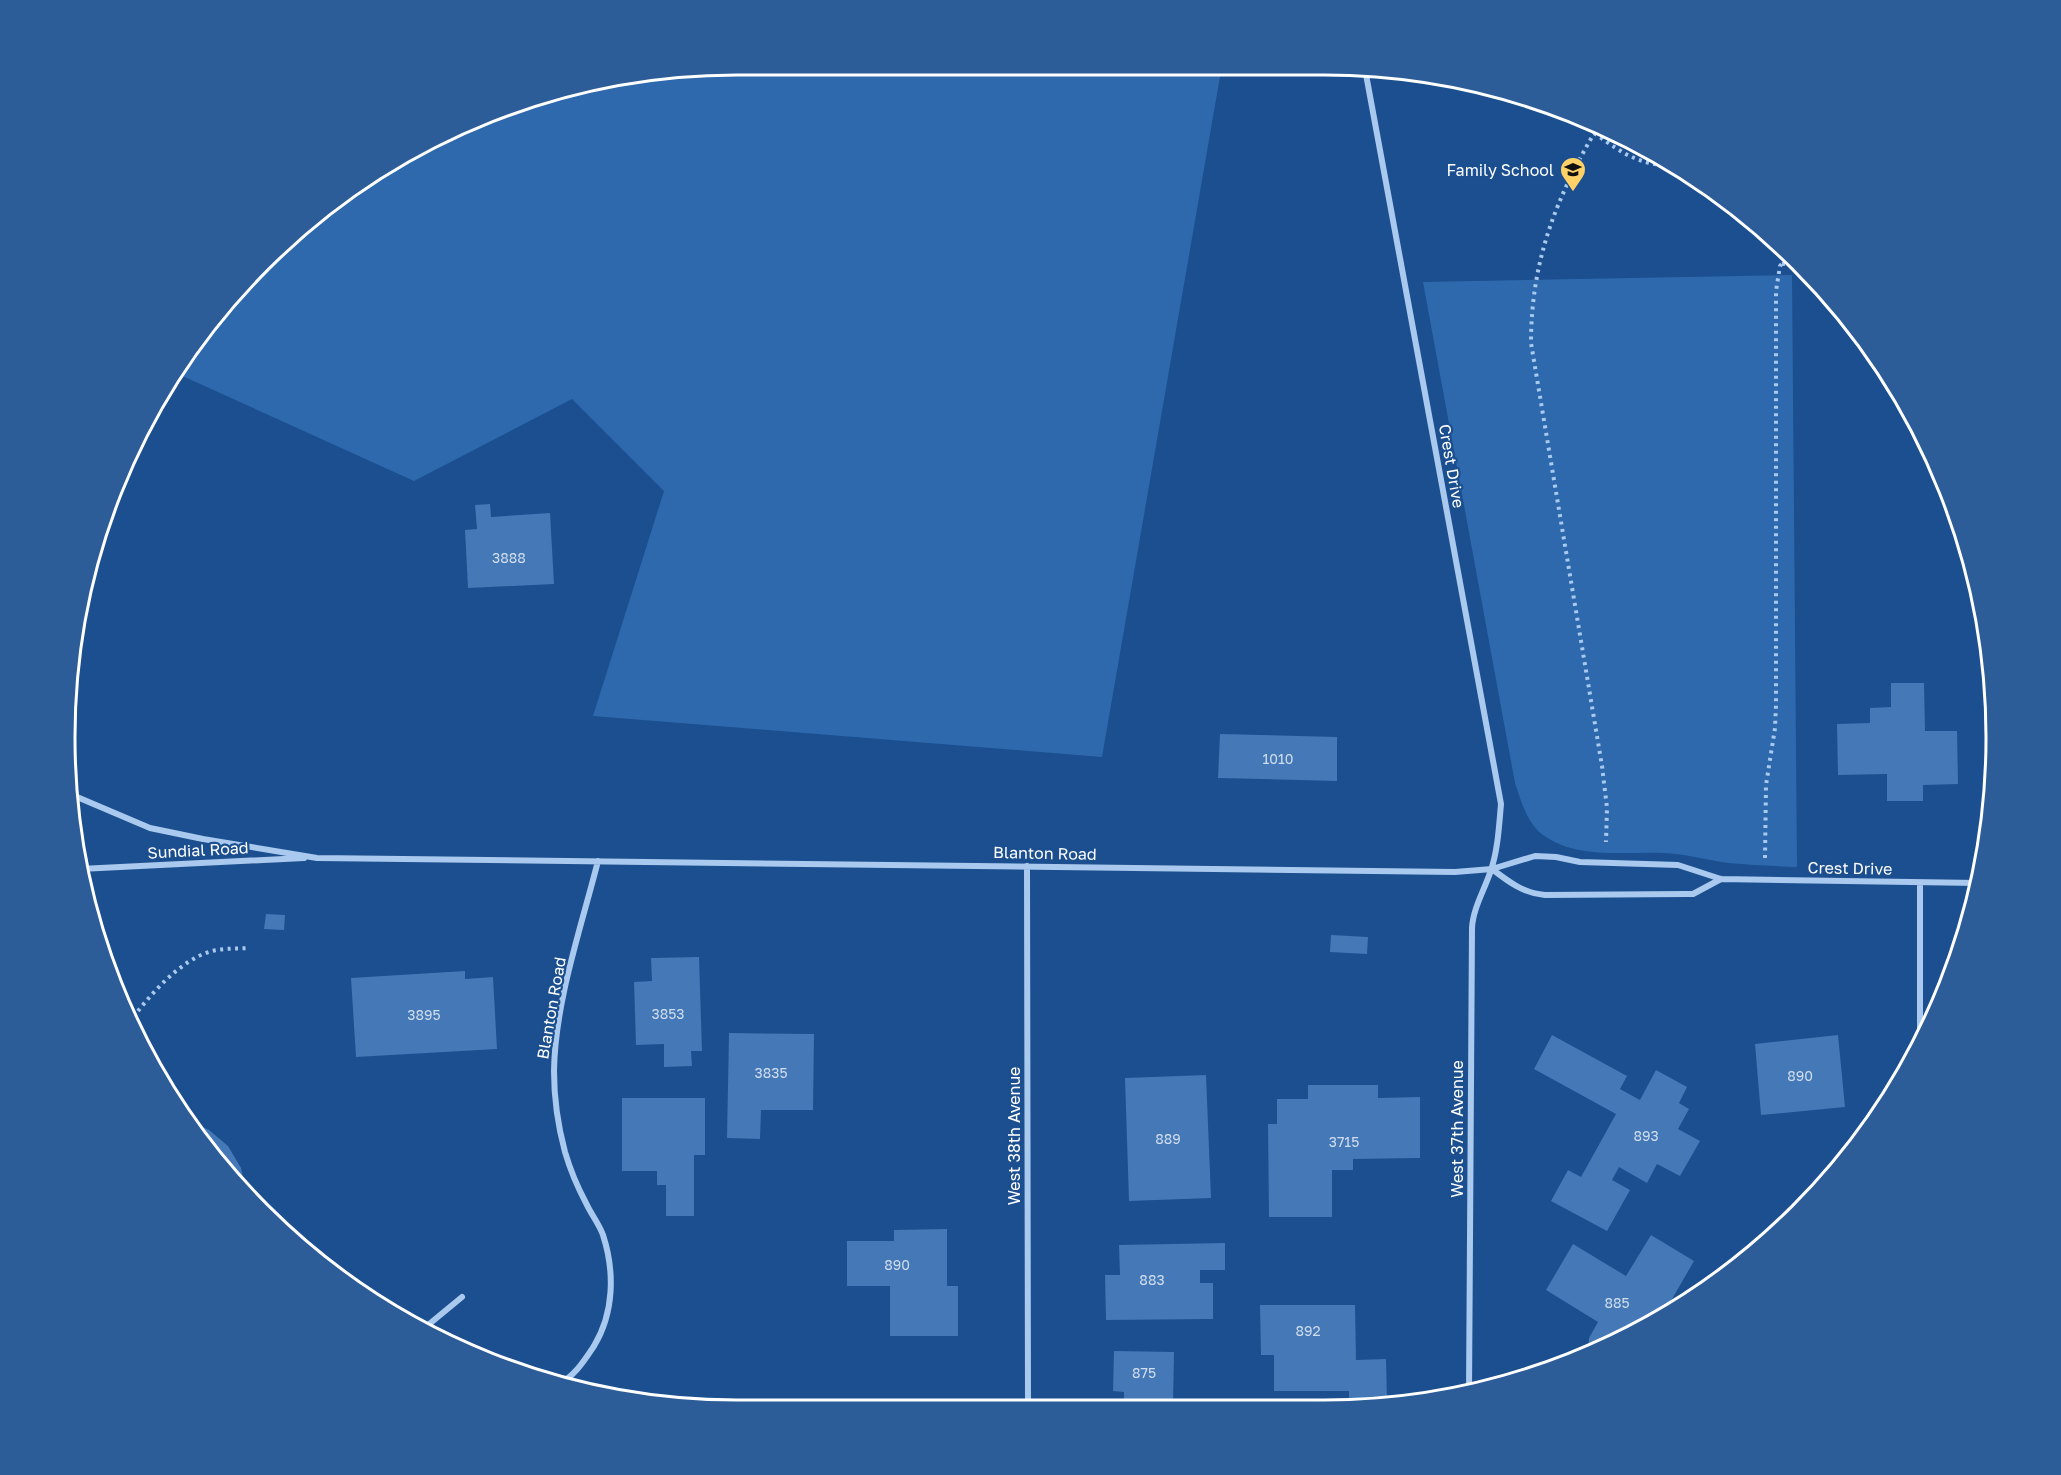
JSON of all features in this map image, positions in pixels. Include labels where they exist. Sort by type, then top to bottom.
[{"type":"street","name":"Crest Drive","points":[[1366,76],[1501,804],[1498,841],[1492,869]]},
{"type":"street","name":"Blanton Road","points":[[78,797],[150,828],[317,858],[1455,872],[1492,869],[1535,856],[1580,862],[1678,865],[1721,879]]},
{"type":"street","name":"Sundial Road","points":[[88,869],[317,858]]},
{"type":"street","name":"Blanton Road","points":[[568,1378],[588,1355],[599,1337],[608,1316],[611,1299],[611,1280],[603,1235],[584,1200],[566,1154],[555,1110],[554,1070],[557,1032],[598,861]]},
{"type":"street","name":"West 38th Avenue","points":[[1027,866],[1028,1400]]},
{"type":"street","points":[[1492,869],[1515,887],[1545,895],[1693,894],[1721,879]]},
{"type":"street","name":"West 37th Avenue","points":[[1468,1383],[1472,928],[1473,918],[1492,869]]},
{"type":"street","name":"Crest Drive","points":[[1721,879],[1969,883]]},
{"type":"street","points":[[1920,883],[1920,1027]]},
{"type":"street","points":[[429,1324],[462,1297]]},
{"type":"path","points":[[1580,862],[1583,838],[1606,842],[1607,808],[1602,766],[1540,400],[1532,327],[1539,263],[1546,236],[1567,181],[1594,133],[1629,157],[1640,162],[1655,164]]},
{"type":"path","points":[[1765,880],[1766,785],[1775,728],[1776,705],[1776,291],[1784,262]]},
{"type":"path","points":[[1782,264],[1786,264]]},
{"type":"path","points":[[136,1015],[158,987],[193,960],[209,952],[249,948]]},
{"type":"shaded area","points":[[1220,75],[1102,757],[593,716],[664,491],[572,399],[414,481],[183,376],[239,301],[301,239],[369,187],[444,143],[484,125],[566,98],[608,88],[694,76]]},
{"type":"shaded area","points":[[1792,275],[1797,867],[1728,863],[1672,854],[1602,853],[1571,848],[1557,843],[1537,830],[1525,811],[1515,783],[1423,282]]},
{"type":"building","points":[[490,504],[491,517],[550,513],[554,584],[468,588],[465,530],[477,529],[475,505]]},
{"type":"building","points":[[1891,683],[1924,683],[1925,731],[1957,731],[1958,784],[1923,785],[1923,801],[1887,801],[1887,774],[1838,775],[1837,724],[1870,723],[1870,708],[1891,707]]},
{"type":"building","points":[[1220,734],[1337,737],[1337,781],[1218,778]]},
{"type":"building","points":[[266,914],[285,915],[284,930],[264,929]]},
{"type":"building","points":[[1331,935],[1368,937],[1367,954],[1330,952]]},
{"type":"building","points":[[699,957],[702,1051],[691,1051],[692,1066],[664,1067],[664,1044],[636,1045],[634,982],[652,981],[651,958]]},
{"type":"building","points":[[465,971],[465,979],[493,977],[497,1049],[356,1057],[351,978]]},
{"type":"building","points":[[729,1033],[814,1034],[813,1110],[761,1110],[760,1139],[727,1138]]},
{"type":"building","points":[[1552,1035],[1627,1076],[1620,1089],[1640,1100],[1656,1070],[1687,1087],[1679,1103],[1689,1109],[1678,1129],[1700,1141],[1680,1176],[1657,1164],[1647,1183],[1619,1167],[1612,1180],[1630,1190],[1607,1231],[1551,1201],[1568,1170],[1581,1177],[1616,1114],[1534,1069]]},
{"type":"building","points":[[1838,1035],[1845,1107],[1761,1115],[1755,1044]]},
{"type":"building","points":[[1206,1075],[1211,1198],[1129,1201],[1125,1078]]},
{"type":"building","points":[[1308,1085],[1378,1085],[1378,1098],[1420,1097],[1420,1158],[1353,1159],[1353,1170],[1332,1170],[1332,1217],[1269,1217],[1268,1124],[1277,1124],[1277,1099],[1308,1099]]},
{"type":"building","points":[[622,1098],[705,1098],[705,1155],[694,1155],[694,1216],[666,1216],[666,1185],[657,1185],[657,1171],[622,1171]]},
{"type":"building","points":[[202,1127],[228,1146],[241,1168],[243,1179]]},
{"type":"building","points":[[947,1229],[947,1286],[958,1286],[958,1336],[890,1336],[890,1286],[847,1286],[847,1241],[894,1241],[894,1230]]},
{"type":"building","points":[[1651,1235],[1694,1261],[1671,1301],[1617,1332],[1589,1345],[1589,1338],[1598,1322],[1546,1290],[1573,1244],[1626,1276]]},
{"type":"building","points":[[1225,1243],[1225,1270],[1200,1270],[1200,1283],[1213,1283],[1213,1319],[1106,1320],[1105,1275],[1120,1275],[1119,1245]]},
{"type":"building","points":[[1260,1305],[1355,1305],[1356,1360],[1386,1359],[1387,1397],[1349,1399],[1349,1391],[1274,1391],[1274,1355],[1261,1355]]},
{"type":"building","points":[[1114,1351],[1174,1352],[1173,1400],[1124,1400],[1124,1392],[1113,1391]]},
{"type":"place","name":"Family School","points":[[1573,193]]}]
